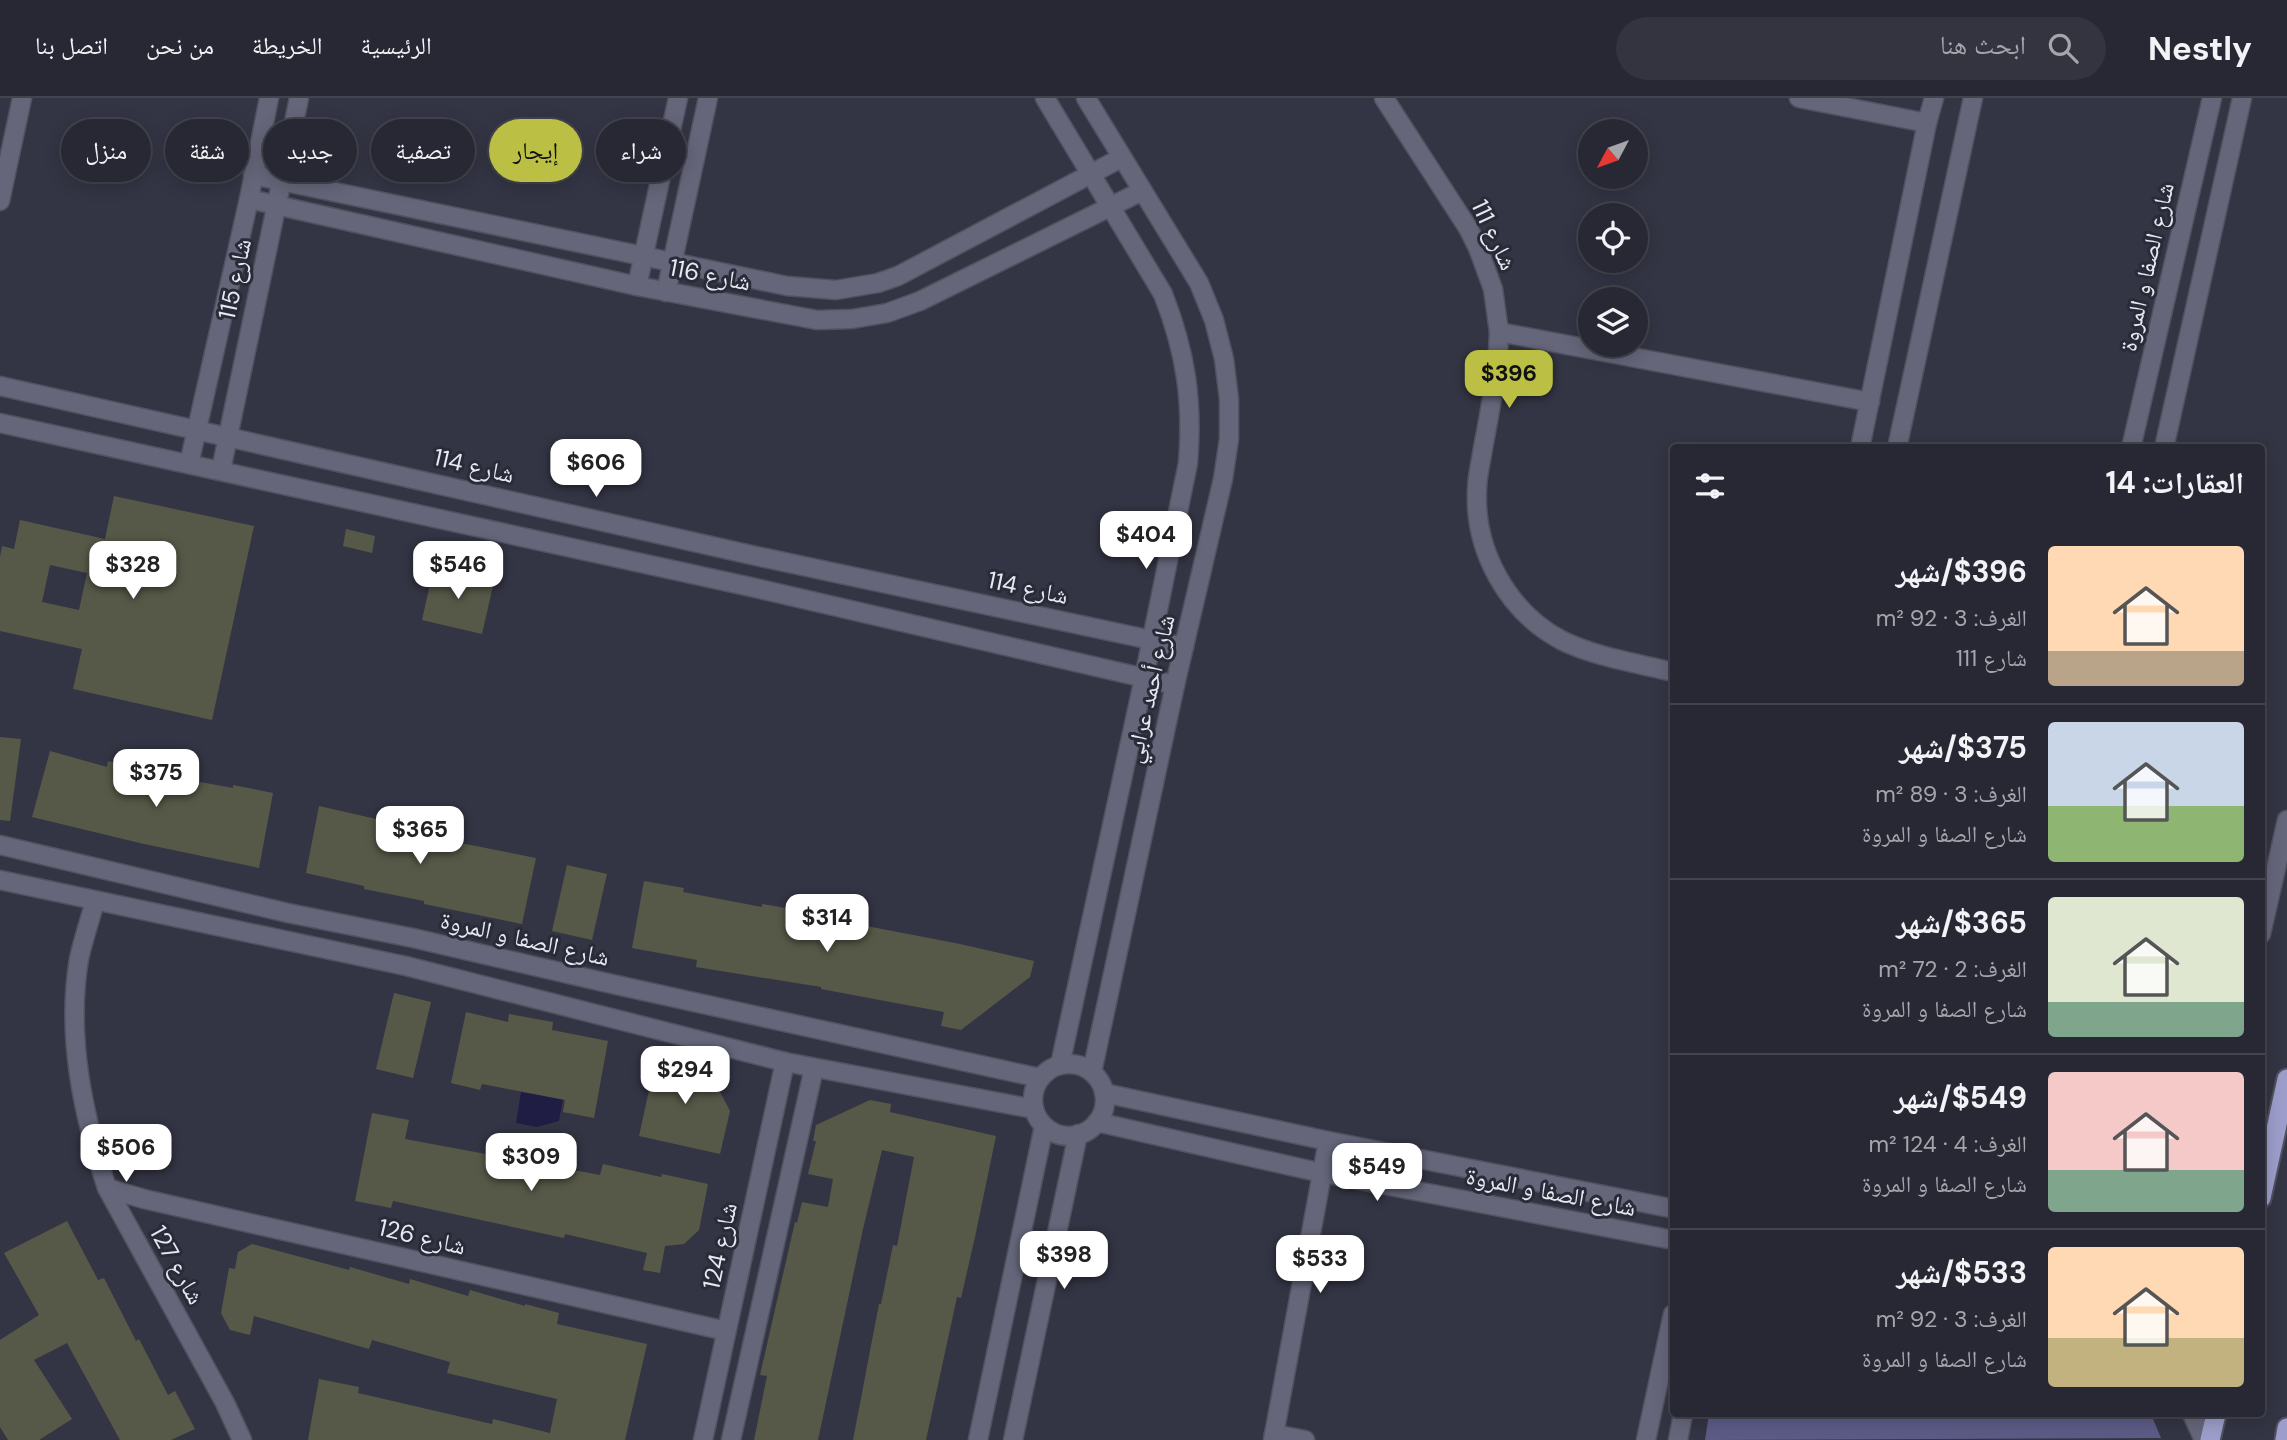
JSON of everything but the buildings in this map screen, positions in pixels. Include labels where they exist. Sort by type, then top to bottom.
[{"type":"highway","points":[[2265,1180],[2287,1080]]},
{"type":"highway","points":[[2210,1440],[2215,1417]]},
{"type":"highway","points":[[2285,1440],[2287,1428]]},
{"type":"street","points":[[0,201],[22,98]]},
{"type":"street","name":"شارع 115","points":[[190,464],[269,98]]},
{"type":"street","name":"شارع 115","points":[[294,119],[299,98]]},
{"type":"street","points":[[637,286],[678,98]]},
{"type":"street","points":[[666,292],[708,98]]},
{"type":"street","name":"شارع أحمد عرابي","points":[[1045,98],[1163,294],[1185,360],[1191,429],[1188,463],[1152,640],[1060,1065]]},
{"type":"street","name":"شارع أحمد عرابي","points":[[1086,98],[1199,283],[1214,320],[1229,399],[1229,439],[1223,479],[1175,685],[1092,1073]]},
{"type":"street","name":"شارع 111","points":[[1384,98],[1468,228],[1493,289],[1499,332],[1496,374],[1477,488],[1480,527],[1491,564],[1503,587],[1519,607],[1538,625],[1560,639],[1584,649],[1670,671]]},
{"type":"street","points":[[1799,98],[1927,123]]},
{"type":"street","points":[[1861,444],[1934,98]]},
{"type":"street","points":[[1898,444],[1973,98]]},
{"type":"street","name":"شارع الصفا و المروة","points":[[2133,444],[2212,98]]},
{"type":"street","points":[[2165,444],[2242,98]]},
{"type":"street","name":"شارع 116","points":[[286,182],[812,289],[878,283],[917,267],[1121,158]]},
{"type":"street","name":"شارع 116","points":[[253,175],[263,177]]},
{"type":"street","name":"شارع 115","points":[[221,470],[281,182]]},
{"type":"street","name":"شارع 116","points":[[249,199],[637,286],[817,320],[852,319],[887,313],[920,302],[1142,191]]},
{"type":"street","points":[[1499,332],[1870,402]]},
{"type":"street","name":"شارع 114","points":[[0,386],[757,556],[1184,647]]},
{"type":"street","points":[[0,423],[751,587],[1175,685]]},
{"type":"street","points":[[751,587],[757,556]]},
{"type":"street","points":[[2265,916],[2287,820]]},
{"type":"street","name":"شارع الصفا و المروة","points":[[0,845],[288,914],[412,938],[612,985],[1040,1078]]},
{"type":"street","points":[[0,880],[406,966],[785,1062],[1034,1108]]},
{"type":"street","name":"شارع 127","points":[[95,901],[79,958],[75,1007],[83,1103],[107,1188],[225,1403],[242,1440]]},
{"type":"street","points":[[406,966],[412,938]]},
{"type":"street","name":"شارع 124","points":[[703,1440],[785,1062]]},
{"type":"street","points":[[1060,1065],[1082,1066],[1092,1073],[1104,1093],[1105,1104],[1097,1122],[1078,1134],[1066,1136],[1044,1126],[1034,1108],[1033,1098],[1040,1078],[1060,1065]]},
{"type":"street","points":[[731,1440],[814,1068]]},
{"type":"street","name":"شارع الصفا و المروة","points":[[1104,1093],[1328,1141],[1670,1206]]},
{"type":"street","name":"شارع الصفا و المروة","points":[[1097,1122],[1322,1173],[1670,1245]]},
{"type":"street","points":[[978,1440],[1044,1126]]},
{"type":"street","points":[[1013,1440],[1078,1134]]},
{"type":"street","points":[[1305,1440],[1274,1437],[1328,1141]]},
{"type":"street","name":"شارع 126","points":[[107,1188],[157,1203],[726,1331]]},
{"type":"street","points":[[1670,1211],[1667,1218],[1670,1245]]},
{"type":"street","points":[[1646,1440],[1670,1328]]},
{"type":"street","points":[[1678,1440],[1682,1417]]},
{"type":"street","points":[[2193,1417],[2204,1440]]},
{"type":"shaded area","points":[[521,1092],[563,1099],[559,1121],[537,1127],[516,1123]]},
{"type":"shaded area","points":[[521,1137],[552,1137],[551,1151],[533,1147],[517,1151],[512,1143]]},
{"type":"shaded area","points":[[1709,1417],[2152,1417],[2161,1438],[1705,1440]]}]
